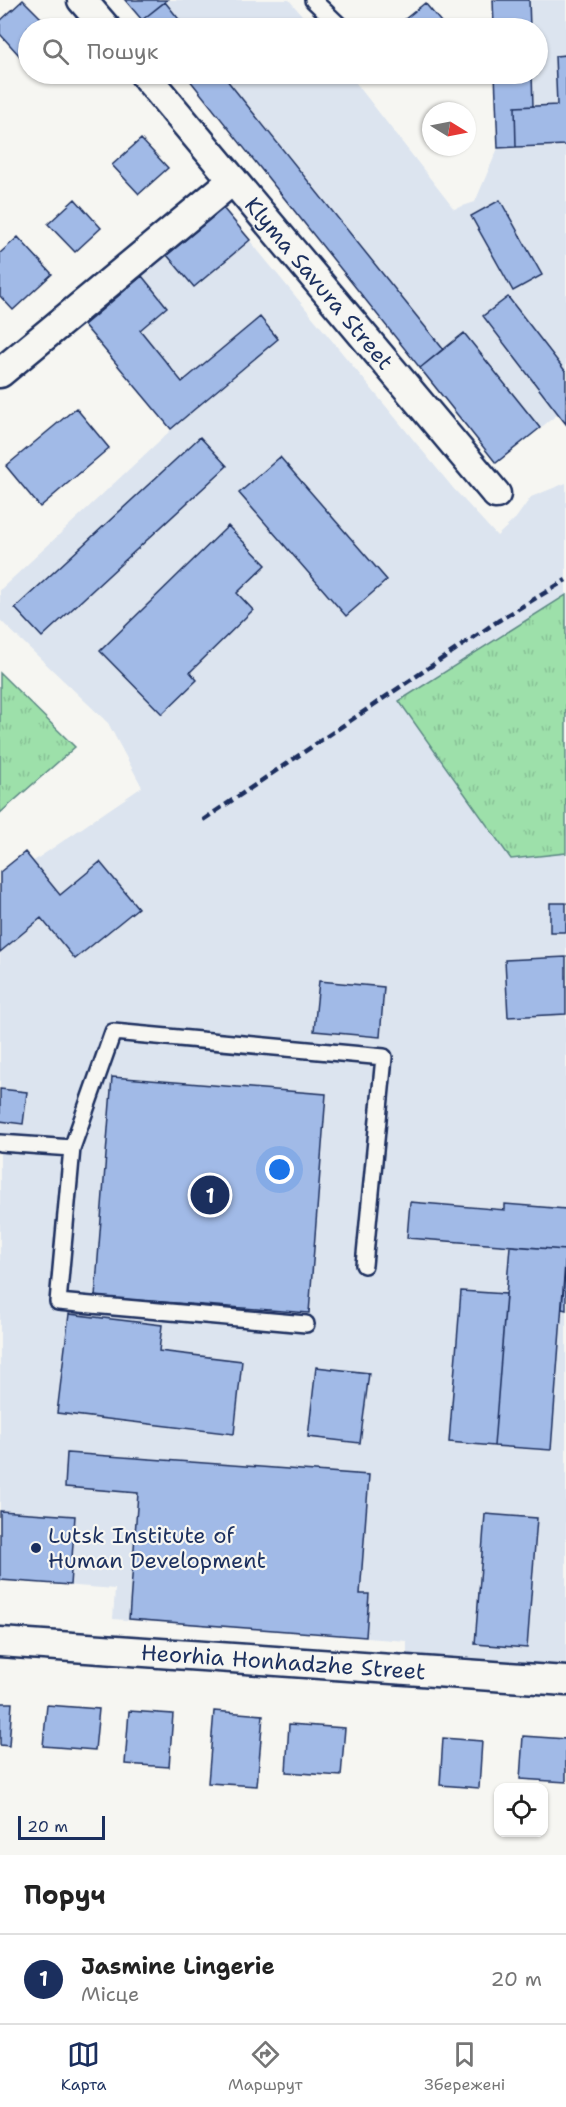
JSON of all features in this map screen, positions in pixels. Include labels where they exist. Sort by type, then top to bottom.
[{"type":"street","points":[[82,0],[97,18]]},
{"type":"street","name":"Klyma Savura Street","points":[[152,84],[496,494]]},
{"type":"street","points":[[0,373],[233,180]]},
{"type":"street","name":"Heorhia Honhadzhe Street","points":[[0,1642],[566,1681]]},
{"type":"lane","points":[[313,0],[332,18]]},
{"type":"lane","points":[[306,1324],[58,1302],[72,1148],[113,1032],[384,1057],[364,1265]]},
{"type":"lane","points":[[0,1143],[72,1148]]},
{"type":"shaded area","points":[[167,0],[289,0],[304,18],[144,18]]},
{"type":"shaded area","points":[[493,0],[566,0],[566,424],[558,414],[496,463],[193,84],[357,84],[454,209],[475,202],[498,148],[495,84],[548,84],[548,18],[494,18]]},
{"type":"shaded area","points":[[223,208],[453,488],[497,536],[516,518],[531,497],[566,483],[566,1667],[407,1655],[407,1641],[113,1619],[115,1589],[0,1580],[0,884],[142,787],[108,723],[0,620],[0,590],[171,430],[84,325]]},
{"type":"green space","points":[[566,595],[566,853],[511,859],[399,701]]},
{"type":"green space","points":[[0,673],[75,747],[0,813]]},
{"type":"building","points":[[23,0],[41,18],[18,18],[18,54],[0,34],[0,21]]},
{"type":"building","points":[[125,0],[167,0],[144,18],[140,18]]},
{"type":"building","points":[[493,0],[529,0],[530,18],[494,18]]},
{"type":"building","points":[[165,2],[178,18],[145,18]]},
{"type":"building","points":[[425,3],[438,18],[406,18]]},
{"type":"building","points":[[566,55],[566,145],[516,147],[515,107],[557,105],[555,56]]},
{"type":"building","points":[[193,84],[230,84],[443,349],[420,368]]},
{"type":"building","points":[[495,84],[532,84],[533,106],[515,107],[516,147],[498,148]]},
{"type":"building","points":[[141,139],[168,168],[139,194],[112,165]]},
{"type":"building","points":[[75,199],[101,228],[75,252],[48,224]]},
{"type":"building","points":[[500,200],[542,275],[513,291],[471,216]]},
{"type":"building","points":[[223,208],[250,240],[194,287],[167,255]]},
{"type":"building","points":[[18,237],[52,274],[13,310],[0,296],[0,253]]},
{"type":"building","points":[[142,276],[167,307],[140,330],[182,382],[260,317],[278,339],[171,429],[84,325]]},
{"type":"building","points":[[508,297],[566,372],[566,424],[483,316]]},
{"type":"building","points":[[464,333],[540,428],[496,463],[420,368]]},
{"type":"building","points":[[76,408],[109,448],[40,507],[6,466]]},
{"type":"building","points":[[200,437],[227,466],[42,637],[15,608]]},
{"type":"building","points":[[280,457],[387,580],[346,616],[239,493]]},
{"type":"building","points":[[228,526],[266,565],[237,593],[253,610],[190,672],[197,680],[162,714],[100,651]]},
{"type":"building","points":[[25,852],[60,895],[100,862],[138,908],[75,959],[41,918],[0,952],[0,872]]},
{"type":"building","points":[[550,903],[566,903],[566,932],[550,932]]},
{"type":"building","points":[[566,957],[566,1014],[508,1017],[505,960]]},
{"type":"building","points":[[319,981],[384,987],[380,1037],[314,1031]]},
{"type":"building","points":[[112,1077],[326,1094],[309,1313],[95,1297]]},
{"type":"building","points":[[0,1089],[27,1092],[23,1124],[0,1121]]},
{"type":"building","points":[[410,1202],[505,1210],[505,1204],[566,1209],[566,1250],[407,1238]]},
{"type":"building","points":[[510,1246],[566,1250],[551,1450],[494,1446]]},
{"type":"building","points":[[566,1260],[566,1310],[562,1309]]},
{"type":"building","points":[[461,1291],[506,1294],[494,1446],[449,1442]]},
{"type":"building","points":[[69,1314],[162,1325],[159,1351],[242,1361],[234,1434],[57,1413]]},
{"type":"building","points":[[316,1367],[369,1373],[360,1443],[308,1437]]},
{"type":"building","points":[[67,1453],[369,1475],[360,1594],[369,1594],[366,1637],[129,1619],[138,1493],[65,1487]]},
{"type":"building","name":"Lutsk Institute of Human Development","points":[[0,1511],[75,1516],[70,1585],[0,1580]]},
{"type":"building","points":[[485,1514],[537,1518],[527,1648],[475,1644]]},
{"type":"building","points":[[0,1703],[12,1703],[9,1746],[0,1745]]},
{"type":"building","points":[[47,1705],[99,1709],[95,1750],[43,1746]]},
{"type":"building","points":[[129,1711],[173,1714],[169,1767],[125,1764]]},
{"type":"building","points":[[214,1711],[263,1715],[257,1786],[208,1783]]},
{"type":"building","points":[[289,1724],[345,1728],[341,1776],[286,1772]]},
{"type":"building","points":[[523,1736],[566,1739],[566,1782],[520,1779]]},
{"type":"building","points":[[443,1738],[482,1741],[479,1788],[440,1785]]},
{"type":"railway","points":[[203,820],[498,621],[566,580]]},
{"type":"place","name":"Jasmine Lingerie","points":[[210,1195]]},
{"type":"place","name":"Lutsk Institute of Human Development","points":[[36,1548]]}]
